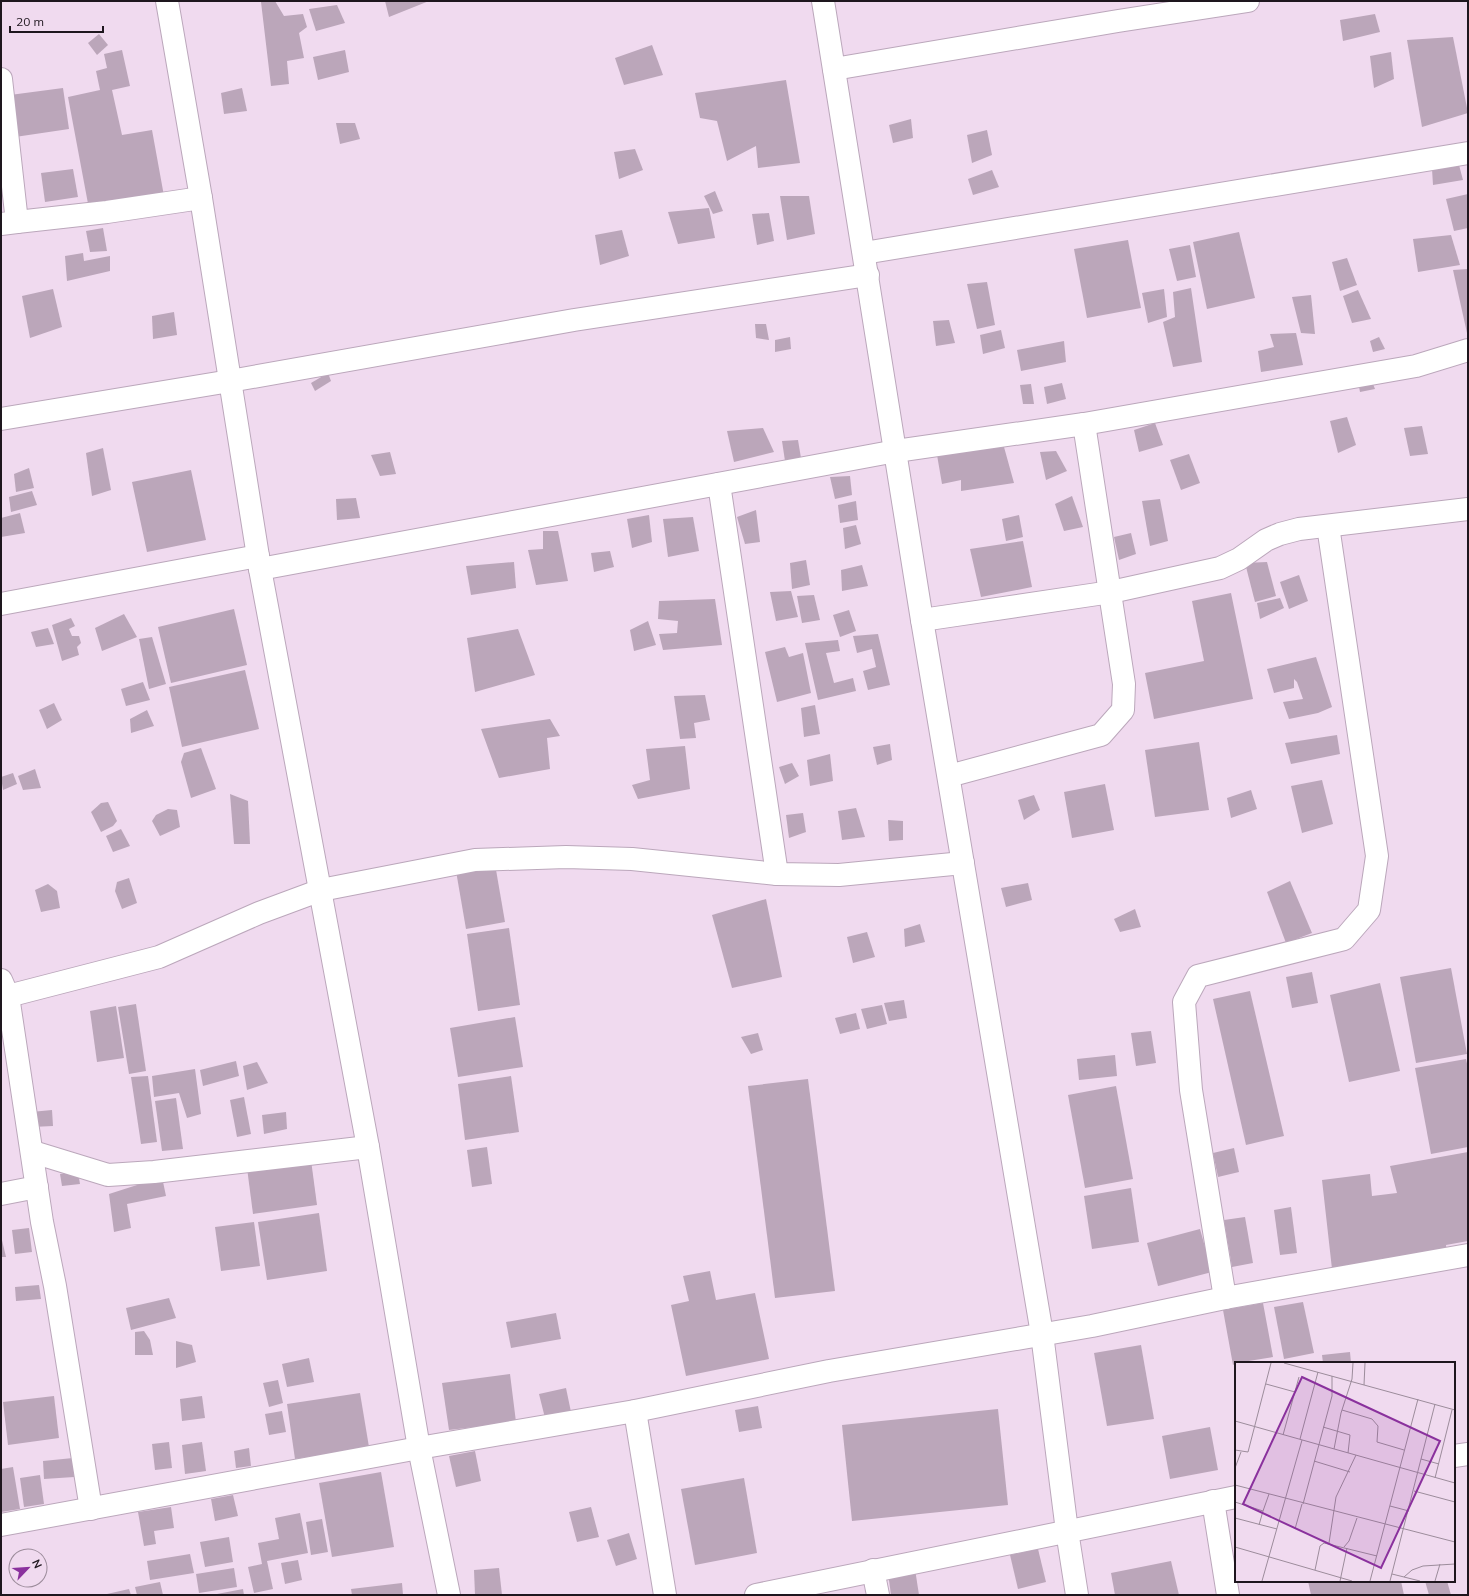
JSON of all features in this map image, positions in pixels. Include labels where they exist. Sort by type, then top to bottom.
[{"type":"street","points":[[166,1],[201,198],[259,562],[368,1148],[419,1448],[449,1595]]},
{"type":"street","points":[[823,1],[922,620],[1042,1334],[1067,1531],[1077,1595]]},
{"type":"street","points":[[834,69],[1118,21],[1248,1]]},
{"type":"street","points":[[1,79],[9,223],[107,212],[201,198]]},
{"type":"street","points":[[864,253],[1468,153]]},
{"type":"street","points":[[1,419],[230,381],[574,320],[868,275]]},
{"type":"street","points":[[1,604],[719,484],[896,451],[1084,424],[1416,366],[1468,350]]},
{"type":"street","points":[[949,776],[1101,735],[1123,710],[1124,684],[1084,424]]},
{"type":"street","points":[[719,484],[777,874]]},
{"type":"street","points":[[922,620],[1111,592],[1220,568],[1235,562],[1266,540],[1298,529],[1468,509]]},
{"type":"street","points":[[1225,1298],[1191,1090],[1184,1002],[1198,976],[1344,939],[1369,910],[1377,856],[1328,526]]},
{"type":"street","points":[[91,1509],[55,1286],[37,1187],[33,1152],[4,988],[159,957],[259,913],[321,890],[475,860],[566,857],[632,859],[777,874],[838,875],[963,863]]},
{"type":"street","points":[[33,1152],[108,1175],[154,1172],[368,1148]]},
{"type":"street","points":[[1,1194],[37,1187]]},
{"type":"street","points":[[1,1525],[419,1448],[635,1411],[829,1371],[1100,1325],[1225,1298],[1468,1255]]},
{"type":"street","points":[[635,1411],[665,1595]]},
{"type":"street","points":[[1455,1456],[1468,1454]]},
{"type":"street","points":[[756,1595],[1235,1497]]},
{"type":"street","points":[[1213,1501],[1228,1595]]},
{"type":"street","points":[[873,1570],[878,1595]]},
{"type":"building","points":[[275,1],[284,16],[303,14],[307,27],[299,33],[304,58],[287,61],[289,84],[271,86],[261,2]]},
{"type":"building","points":[[385,1],[429,1],[389,17]]},
{"type":"building","points":[[337,5],[345,23],[316,31],[309,9]]},
{"type":"building","points":[[1375,14],[1380,32],[1343,41],[1340,20]]},
{"type":"building","points":[[99,34],[108,45],[97,55],[88,43]]},
{"type":"building","points":[[1453,37],[1468,113],[1422,127],[1407,40]]},
{"type":"building","points":[[652,45],[663,75],[624,85],[615,58]]},
{"type":"building","points":[[122,50],[130,86],[112,90],[122,135],[152,130],[164,196],[89,209],[68,97],[100,90],[96,71],[107,68],[104,54]]},
{"type":"building","points":[[345,50],[349,72],[318,80],[313,57]]},
{"type":"building","points":[[1391,52],[1394,79],[1374,88],[1370,56]]},
{"type":"building","points":[[786,80],[800,163],[758,168],[756,146],[727,161],[717,121],[700,118],[695,93]]},
{"type":"building","points":[[63,88],[69,129],[15,137],[10,95]]},
{"type":"building","points":[[242,88],[247,111],[224,114],[221,93]]},
{"type":"building","points":[[911,119],[913,138],[893,143],[889,125]]},
{"type":"building","points":[[336,123],[355,123],[360,139],[340,144]]},
{"type":"building","points":[[987,130],[992,155],[972,163],[967,135]]},
{"type":"building","points":[[635,149],[643,170],[619,179],[614,152]]},
{"type":"building","points":[[1459,165],[1463,180],[1433,185],[1432,169]]},
{"type":"building","points":[[73,169],[78,197],[45,202],[41,173]]},
{"type":"building","points":[[992,170],[999,187],[973,195],[968,179]]},
{"type":"building","points":[[715,191],[723,211],[713,214],[704,196]]},
{"type":"building","points":[[1468,194],[1468,228],[1454,231],[1446,199]]},
{"type":"building","points":[[780,196],[809,196],[815,234],[787,240]]},
{"type":"building","points":[[709,208],[715,238],[678,244],[668,212]]},
{"type":"building","points":[[769,213],[774,241],[757,245],[752,214]]},
{"type":"building","points":[[103,228],[107,251],[90,252],[86,231]]},
{"type":"building","points":[[622,230],[629,256],[600,265],[595,235]]},
{"type":"building","points":[[1239,232],[1255,298],[1207,309],[1193,242]]},
{"type":"building","points":[[1451,235],[1460,265],[1418,272],[1413,239]]},
{"type":"building","points":[[1128,240],[1141,308],[1087,318],[1074,249]]},
{"type":"building","points":[[1190,245],[1196,277],[1177,281],[1169,249]]},
{"type":"building","points":[[83,253],[84,261],[110,256],[110,271],[67,281],[65,256]]},
{"type":"building","points":[[1347,258],[1357,285],[1340,291],[1332,262]]},
{"type":"building","points":[[1468,269],[1468,332],[1467,333],[1453,270]]},
{"type":"building","points":[[987,282],[995,325],[977,329],[967,284]]},
{"type":"building","points":[[1191,288],[1202,362],[1173,367],[1163,322],[1175,317],[1173,292]]},
{"type":"building","points":[[53,289],[62,327],[30,338],[22,296]]},
{"type":"building","points":[[1164,289],[1167,317],[1148,323],[1142,293]]},
{"type":"building","points":[[1358,290],[1371,319],[1352,323],[1343,296]]},
{"type":"building","points":[[1311,295],[1315,334],[1301,333],[1292,297]]},
{"type":"building","points":[[174,312],[177,335],[153,339],[152,316]]},
{"type":"building","points":[[949,320],[955,343],[936,346],[933,321]]},
{"type":"building","points":[[755,324],[766,324],[769,340],[756,338]]},
{"type":"building","points":[[1001,330],[1005,348],[983,354],[980,335]]},
{"type":"building","points":[[1296,333],[1303,365],[1261,372],[1258,351],[1274,347],[1270,334]]},
{"type":"building","points":[[790,337],[791,349],[775,352],[775,340]]},
{"type":"building","points":[[1379,337],[1385,349],[1373,352],[1370,341]]},
{"type":"building","points":[[1064,341],[1066,362],[1021,371],[1017,350]]},
{"type":"building","points":[[328,373],[331,381],[315,391],[311,383]]},
{"type":"building","points":[[1371,379],[1375,389],[1360,392],[1358,381]]},
{"type":"building","points":[[1062,383],[1066,399],[1047,404],[1044,387]]},
{"type":"building","points":[[1031,384],[1034,404],[1023,404],[1020,385]]},
{"type":"building","points":[[1347,417],[1356,445],[1338,453],[1330,421]]},
{"type":"building","points":[[1155,423],[1163,445],[1139,452],[1134,430]]},
{"type":"building","points":[[1422,426],[1428,454],[1410,456],[1404,428]]},
{"type":"building","points":[[763,428],[774,452],[734,462],[727,431]]},
{"type":"building","points":[[798,440],[801,458],[785,461],[782,441]]},
{"type":"building","points":[[1004,447],[1014,483],[961,491],[961,480],[942,484],[937,455]]},
{"type":"building","points":[[103,448],[111,490],[92,496],[86,453]]},
{"type":"building","points":[[1056,451],[1067,471],[1046,480],[1040,452]]},
{"type":"building","points":[[390,452],[396,474],[380,476],[371,455]]},
{"type":"building","points":[[1189,454],[1200,483],[1181,490],[1170,460]]},
{"type":"building","points":[[29,468],[34,488],[16,492],[14,474]]},
{"type":"building","points":[[191,470],[206,540],[147,552],[132,482]]},
{"type":"building","points":[[850,476],[852,495],[835,499],[830,477]]},
{"type":"building","points":[[32,491],[37,505],[11,512],[9,497]]},
{"type":"building","points":[[1072,496],[1083,527],[1064,531],[1055,504]]},
{"type":"building","points":[[356,498],[360,518],[337,520],[336,499]]},
{"type":"building","points":[[1160,499],[1168,541],[1150,546],[1142,501]]},
{"type":"building","points":[[856,501],[858,520],[840,523],[838,505]]},
{"type":"building","points":[[756,510],[760,542],[745,544],[737,517]]},
{"type":"building","points":[[20,513],[25,533],[1,537],[1,518]]},
{"type":"building","points":[[649,515],[652,542],[632,548],[627,519]]},
{"type":"building","points":[[1019,515],[1023,537],[1006,541],[1002,519]]},
{"type":"building","points":[[693,517],[699,551],[668,557],[663,519]]},
{"type":"building","points":[[856,525],[861,544],[845,549],[843,528]]},
{"type":"building","points":[[543,531],[558,531],[568,581],[536,585],[528,550],[543,549]]},
{"type":"building","points":[[1131,533],[1136,554],[1119,560],[1114,537]]},
{"type":"building","points":[[1023,541],[1032,587],[981,597],[970,549]]},
{"type":"building","points":[[610,551],[614,567],[594,572],[591,553]]},
{"type":"building","points":[[806,560],[810,585],[792,589],[790,563]]},
{"type":"building","points":[[514,562],[516,588],[471,595],[466,566]]},
{"type":"building","points":[[1267,562],[1276,596],[1255,602],[1245,563]]},
{"type":"building","points":[[862,565],[868,586],[842,591],[841,570]]},
{"type":"building","points":[[1299,575],[1308,601],[1289,609],[1280,582]]},
{"type":"building","points":[[791,591],[798,617],[776,621],[770,592]]},
{"type":"building","points":[[1231,593],[1253,699],[1154,719],[1145,673],[1204,661],[1192,601]]},
{"type":"building","points":[[814,595],[820,620],[802,623],[797,596]]},
{"type":"building","points":[[1280,598],[1284,608],[1260,619],[1257,603]]},
{"type":"building","points":[[715,599],[722,645],[663,650],[659,634],[677,633],[678,621],[658,619],[659,601]]},
{"type":"building","points":[[234,609],[247,665],[171,683],[158,627]]},
{"type":"building","points":[[849,610],[856,631],[840,637],[833,615]]},
{"type":"building","points":[[124,614],[137,637],[102,651],[95,628]]},
{"type":"building","points":[[71,618],[75,626],[69,629],[72,636],[79,636],[81,643],[77,647],[79,655],[62,661],[52,625]]},
{"type":"building","points":[[648,621],[656,645],[634,651],[630,630]]},
{"type":"building","points":[[48,628],[54,644],[36,647],[31,632]]},
{"type":"building","points":[[518,629],[535,675],[475,692],[467,638]]},
{"type":"building","points":[[878,634],[890,685],[868,690],[863,671],[876,667],[872,649],[857,653],[853,636]]},
{"type":"building","points":[[152,637],[166,684],[149,689],[139,639]]},
{"type":"building","points":[[838,640],[840,651],[826,653],[834,683],[853,678],[856,691],[818,700],[805,643]]},
{"type":"building","points":[[785,647],[789,657],[803,653],[811,693],[777,702],[765,652]]},
{"type":"building","points":[[1316,657],[1332,707],[1318,713],[1289,719],[1283,702],[1303,699],[1297,682],[1294,679],[1294,688],[1274,693],[1267,669]]},
{"type":"building","points":[[245,670],[259,729],[182,747],[169,687]]},
{"type":"building","points":[[143,682],[150,700],[126,706],[121,689]]},
{"type":"building","points":[[705,695],[710,720],[694,723],[696,738],[680,739],[674,696]]},
{"type":"building","points":[[54,703],[62,720],[47,729],[39,710]]},
{"type":"building","points":[[815,705],[820,734],[804,737],[801,708]]},
{"type":"building","points":[[147,710],[154,726],[131,733],[130,719]]},
{"type":"building","points":[[550,719],[560,736],[547,738],[550,769],[499,778],[481,729]]},
{"type":"building","points":[[1337,735],[1340,754],[1291,764],[1285,743]]},
{"type":"building","points":[[1199,742],[1209,810],[1155,817],[1145,750]]},
{"type":"building","points":[[890,744],[892,760],[877,765],[873,747]]},
{"type":"building","points":[[685,746],[690,789],[638,799],[632,785],[650,780],[646,749]]},
{"type":"building","points":[[201,748],[216,789],[191,798],[181,762],[184,753]]},
{"type":"building","points":[[830,754],[833,781],[810,786],[807,760]]},
{"type":"building","points":[[792,763],[799,776],[785,784],[779,767]]},
{"type":"building","points":[[35,769],[41,788],[23,790],[18,776]]},
{"type":"building","points":[[13,773],[17,784],[3,790],[1,777]]},
{"type":"building","points":[[1322,780],[1333,824],[1302,833],[1291,786]]},
{"type":"building","points":[[1105,784],[1114,830],[1072,838],[1064,792]]},
{"type":"building","points":[[1251,790],[1257,809],[1231,818],[1227,798]]},
{"type":"building","points":[[230,794],[248,801],[250,844],[234,844]]},
{"type":"building","points":[[1034,795],[1040,810],[1024,820],[1018,800]]},
{"type":"building","points":[[108,802],[117,821],[113,826],[101,832],[91,812],[101,803]]},
{"type":"building","points":[[856,808],[865,837],[842,840],[838,811]]},
{"type":"building","points":[[168,809],[177,810],[180,827],[160,836],[152,821],[156,815]]},
{"type":"building","points":[[803,813],[806,832],[789,838],[786,815]]},
{"type":"building","points":[[888,820],[903,821],[903,840],[889,841]]},
{"type":"building","points":[[121,829],[130,846],[113,852],[106,836]]},
{"type":"building","points":[[495,864],[505,922],[466,929],[456,871]]},
{"type":"building","points":[[129,878],[137,903],[122,909],[115,891],[117,882]]},
{"type":"building","points":[[1290,881],[1312,933],[1286,943],[1267,892]]},
{"type":"building","points":[[1028,883],[1032,900],[1006,907],[1001,888]]},
{"type":"building","points":[[48,884],[57,891],[60,908],[41,912],[35,890]]},
{"type":"building","points":[[766,899],[782,977],[732,988],[712,915]]},
{"type":"building","points":[[1135,909],[1141,927],[1120,932],[1114,919]]},
{"type":"building","points":[[920,924],[925,942],[905,947],[904,929]]},
{"type":"building","points":[[509,928],[520,1005],[478,1011],[467,934]]},
{"type":"building","points":[[867,932],[875,957],[853,963],[847,937]]},
{"type":"building","points":[[1451,968],[1467,1054],[1416,1063],[1400,977]]},
{"type":"building","points":[[1312,972],[1318,1003],[1292,1008],[1286,977]]},
{"type":"building","points":[[1380,983],[1400,1071],[1349,1082],[1330,995]]},
{"type":"building","points":[[1250,991],[1284,1136],[1246,1145],[1213,999]]},
{"type":"building","points":[[904,1000],[907,1018],[889,1021],[884,1003]]},
{"type":"building","points":[[136,1004],[146,1071],[129,1074],[118,1007]]},
{"type":"building","points":[[882,1005],[887,1024],[867,1029],[861,1009]]},
{"type":"building","points":[[116,1006],[124,1058],[97,1062],[90,1011]]},
{"type":"building","points":[[856,1013],[860,1029],[840,1034],[835,1018]]},
{"type":"building","points":[[515,1017],[523,1067],[458,1077],[450,1028]]},
{"type":"building","points":[[1151,1031],[1156,1063],[1136,1066],[1131,1033]]},
{"type":"building","points":[[758,1033],[763,1050],[751,1054],[741,1037]]},
{"type":"building","points":[[1115,1055],[1117,1076],[1079,1080],[1077,1059]]},
{"type":"building","points":[[1466,1059],[1468,1068],[1468,1147],[1431,1154],[1415,1068]]},
{"type":"building","points":[[236,1061],[239,1076],[203,1086],[200,1070]]},
{"type":"building","points":[[257,1062],[268,1083],[247,1090],[243,1066]]},
{"type":"building","points":[[195,1069],[201,1114],[187,1118],[179,1093],[154,1097],[152,1076]]},
{"type":"building","points":[[148,1076],[157,1142],[141,1144],[131,1077]]},
{"type":"building","points":[[511,1076],[519,1132],[465,1140],[458,1084]]},
{"type":"building","points":[[808,1079],[835,1291],[775,1298],[748,1086]]},
{"type":"building","points":[[1116,1086],[1133,1179],[1085,1188],[1068,1095]]},
{"type":"building","points":[[244,1097],[251,1134],[237,1137],[230,1100]]},
{"type":"building","points":[[176,1098],[183,1149],[162,1151],[155,1101]]},
{"type":"building","points":[[52,1110],[53,1126],[32,1127],[31,1112]]},
{"type":"building","points":[[286,1112],[287,1129],[264,1134],[262,1115]]},
{"type":"building","points":[[487,1147],[492,1184],[472,1187],[467,1150]]},
{"type":"building","points":[[1234,1148],[1239,1172],[1218,1177],[1213,1153]]},
{"type":"building","points":[[1468,1152],[1468,1241],[1446,1245],[1447,1253],[1413,1254],[1332,1269],[1322,1180],[1370,1174],[1372,1196],[1397,1193],[1390,1166]]},
{"type":"building","points":[[311,1160],[317,1205],[253,1214],[247,1168]]},
{"type":"building","points":[[78,1172],[80,1184],[62,1186],[60,1174]]},
{"type":"building","points":[[162,1177],[166,1196],[127,1204],[131,1228],[114,1232],[109,1194]]},
{"type":"building","points":[[1131,1188],[1139,1242],[1092,1249],[1084,1196]]},
{"type":"building","points":[[1291,1207],[1297,1253],[1280,1255],[1274,1210]]},
{"type":"building","points":[[319,1213],[327,1271],[267,1280],[258,1222]]},
{"type":"building","points":[[1245,1217],[1253,1263],[1232,1267],[1224,1220]]},
{"type":"building","points":[[254,1222],[260,1266],[221,1271],[215,1227]]},
{"type":"building","points":[[29,1228],[32,1252],[15,1254],[12,1230]]},
{"type":"building","points":[[1200,1229],[1212,1272],[1158,1286],[1147,1243]]},
{"type":"building","points":[[1,1236],[6,1257],[1,1257]]},
{"type":"building","points":[[710,1271],[716,1300],[755,1293],[769,1359],[686,1376],[671,1305],[689,1301],[683,1276]]},
{"type":"building","points":[[39,1285],[41,1299],[16,1301],[15,1287]]},
{"type":"building","points":[[169,1298],[176,1318],[131,1330],[126,1308]]},
{"type":"building","points":[[1303,1302],[1314,1353],[1284,1359],[1274,1307]]},
{"type":"building","points":[[1263,1303],[1273,1357],[1235,1362],[1233,1365],[1223,1310]]},
{"type":"building","points":[[556,1313],[561,1339],[511,1348],[506,1322]]},
{"type":"building","points":[[144,1331],[150,1340],[153,1355],[135,1355],[135,1332]]},
{"type":"building","points":[[176,1341],[192,1345],[196,1362],[176,1368]]},
{"type":"building","points":[[1141,1345],[1154,1419],[1107,1426],[1094,1353]]},
{"type":"building","points":[[1350,1352],[1351,1362],[1323,1362],[1322,1355]]},
{"type":"building","points":[[309,1358],[314,1382],[287,1387],[282,1364]]},
{"type":"building","points":[[510,1374],[516,1422],[449,1430],[442,1383]]},
{"type":"building","points":[[278,1380],[283,1403],[269,1407],[263,1383]]},
{"type":"building","points":[[566,1388],[571,1412],[545,1418],[539,1394]]},
{"type":"building","points":[[360,1393],[369,1447],[295,1459],[287,1404]]},
{"type":"building","points":[[54,1396],[59,1438],[8,1445],[3,1402]]},
{"type":"building","points":[[202,1396],[205,1418],[182,1421],[180,1399]]},
{"type":"building","points":[[758,1406],[762,1428],[739,1432],[735,1410]]},
{"type":"building","points":[[998,1409],[1008,1505],[852,1521],[842,1425]]},
{"type":"building","points":[[282,1411],[286,1432],[269,1435],[265,1414]]},
{"type":"building","points":[[1210,1427],[1218,1470],[1170,1479],[1162,1436]]},
{"type":"building","points":[[169,1442],[172,1468],[155,1470],[152,1444]]},
{"type":"building","points":[[202,1442],[206,1471],[185,1474],[182,1445]]},
{"type":"building","points":[[249,1448],[251,1466],[236,1468],[234,1451]]},
{"type":"building","points":[[475,1451],[481,1481],[456,1487],[449,1456]]},
{"type":"building","points":[[73,1458],[74,1477],[44,1479],[43,1461]]},
{"type":"building","points":[[13,1467],[20,1509],[1,1512],[1,1469]]},
{"type":"building","points":[[381,1472],[394,1547],[332,1557],[319,1483]]},
{"type":"building","points":[[40,1475],[44,1504],[24,1507],[20,1478]]},
{"type":"building","points":[[744,1478],[757,1553],[695,1565],[681,1489]]},
{"type":"building","points":[[233,1495],[238,1516],[215,1521],[211,1499]]},
{"type":"building","points":[[171,1507],[174,1528],[154,1531],[156,1544],[144,1546],[138,1512]]},
{"type":"building","points":[[591,1507],[599,1537],[577,1542],[569,1512]]},
{"type":"building","points":[[300,1513],[308,1553],[267,1561],[273,1589],[254,1593],[248,1567],[262,1564],[258,1543],[279,1539],[275,1518]]},
{"type":"building","points":[[322,1519],[328,1552],[311,1555],[306,1522]]},
{"type":"building","points":[[629,1533],[637,1559],[616,1566],[607,1540]]},
{"type":"building","points":[[229,1537],[233,1562],[205,1567],[200,1542]]},
{"type":"building","points":[[1038,1549],[1046,1582],[1018,1589],[1010,1555]]},
{"type":"building","points":[[190,1554],[194,1573],[150,1580],[147,1561]]},
{"type":"building","points":[[298,1560],[302,1580],[285,1584],[281,1563]]},
{"type":"building","points":[[1171,1561],[1179,1595],[1115,1595],[1111,1573]]},
{"type":"building","points":[[234,1568],[237,1587],[199,1593],[196,1574]]},
{"type":"building","points":[[499,1568],[502,1595],[475,1595],[474,1570]]},
{"type":"building","points":[[915,1569],[919,1595],[891,1595],[888,1573]]},
{"type":"building","points":[[160,1582],[163,1595],[137,1595],[135,1587]]},
{"type":"building","points":[[1308,1582],[1401,1582],[1404,1595],[1311,1595]]},
{"type":"building","points":[[1425,1582],[1447,1582],[1451,1595],[1429,1595]]},
{"type":"building","points":[[402,1583],[403,1595],[352,1595],[351,1589]]},
{"type":"building","points":[[129,1589],[131,1595],[107,1594]]},
{"type":"building","points":[[243,1589],[244,1595],[217,1594]]}]
